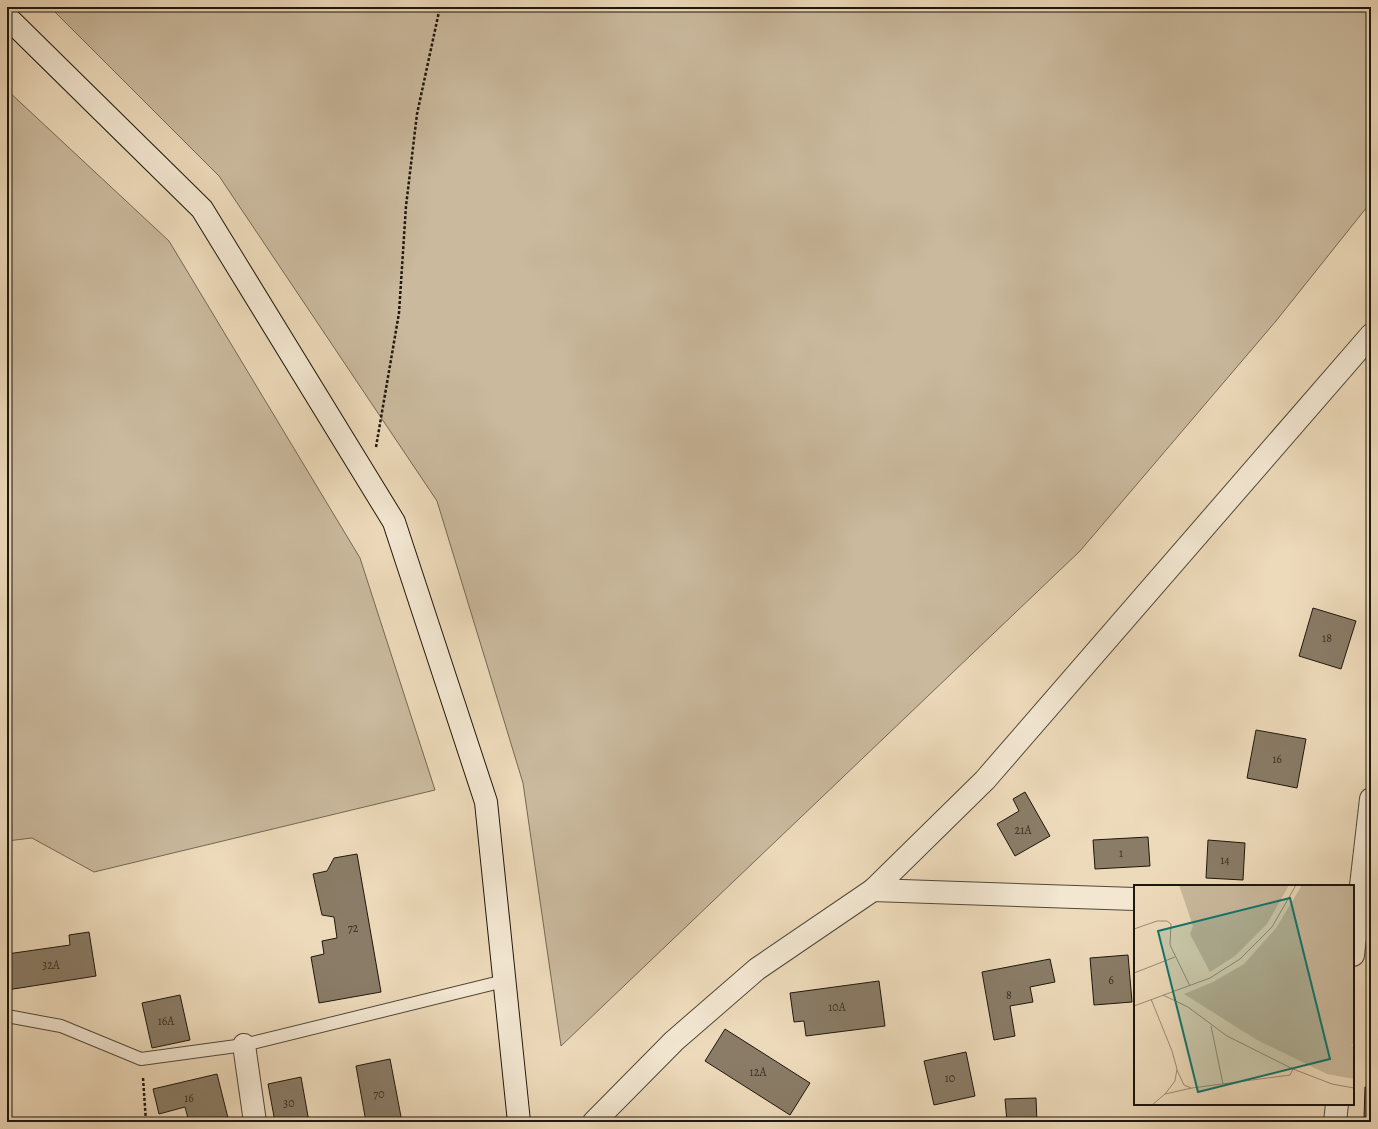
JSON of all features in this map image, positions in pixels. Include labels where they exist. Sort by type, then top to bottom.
[{"type":"street","points":[[7,17],[202,208],[394,522],[486,802],[519,1122]]},
{"type":"street","points":[[594,1122],[674,1041],[757,968],[873,890],[985,780],[1371,335]]},
{"type":"street","points":[[1354,939],[1356,907],[1371,799]]},
{"type":"street","points":[[873,890],[1134,899]]},
{"type":"street","points":[[244,1045],[255,1122]]},
{"type":"street","points":[[1335,1122],[1337,1105]]},
{"type":"lane","points":[[7,1016],[61,1026],[141,1059],[244,1045],[504,981]]},
{"type":"path","points":[[370,481],[399,313],[406,206],[417,114],[440,7]]},
{"type":"path","points":[[141,1059],[146,1122]]},
{"type":"shaded area","points":[[50,7],[1371,7],[1371,202],[1276,321],[1080,551],[561,1046],[523,783],[437,501],[219,176]]},
{"type":"shaded area","points":[[7,90],[169,241],[360,558],[435,790],[94,872],[32,838],[7,841]]},
{"type":"building","points":[[1313,608],[1356,621],[1341,669],[1299,656]]},
{"type":"building","points":[[1256,730],[1306,739],[1297,788],[1247,778]]},
{"type":"building","points":[[1025,792],[1050,836],[1015,856],[997,824],[1019,811],[1013,799]]},
{"type":"building","points":[[1148,837],[1150,866],[1095,869],[1093,840]]},
{"type":"building","points":[[1208,840],[1245,843],[1243,880],[1206,878]]},
{"type":"building","points":[[357,854],[381,992],[319,1003],[311,957],[324,954],[322,941],[337,938],[334,917],[322,915],[313,874],[327,871],[334,858]]},
{"type":"building","points":[[89,932],[96,976],[7,990],[7,954],[70,945],[69,935]]},
{"type":"building","points":[[1128,955],[1132,1002],[1094,1005],[1090,958]]},
{"type":"building","points":[[1050,959],[1055,982],[1030,987],[1033,1002],[1010,1006],[1015,1036],[994,1040],[982,972]]},
{"type":"building","points":[[879,981],[885,1026],[806,1036],[804,1021],[794,1022],[790,993]]},
{"type":"building","points":[[180,995],[190,1040],[152,1048],[142,1003]]},
{"type":"building","points":[[725,1029],[810,1083],[790,1115],[705,1061]]},
{"type":"building","points":[[966,1052],[975,1096],[934,1105],[924,1061]]},
{"type":"building","points":[[390,1059],[402,1122],[366,1122],[356,1066]]},
{"type":"building","points":[[217,1074],[229,1122],[189,1122],[185,1107],[159,1114],[153,1089]]},
{"type":"building","points":[[301,1077],[309,1122],[275,1122],[268,1084]]},
{"type":"building","points":[[1365,1087],[1371,1087],[1371,1120],[1364,1119]]},
{"type":"building","points":[[1036,1098],[1037,1122],[1007,1122],[1005,1099]]}]
